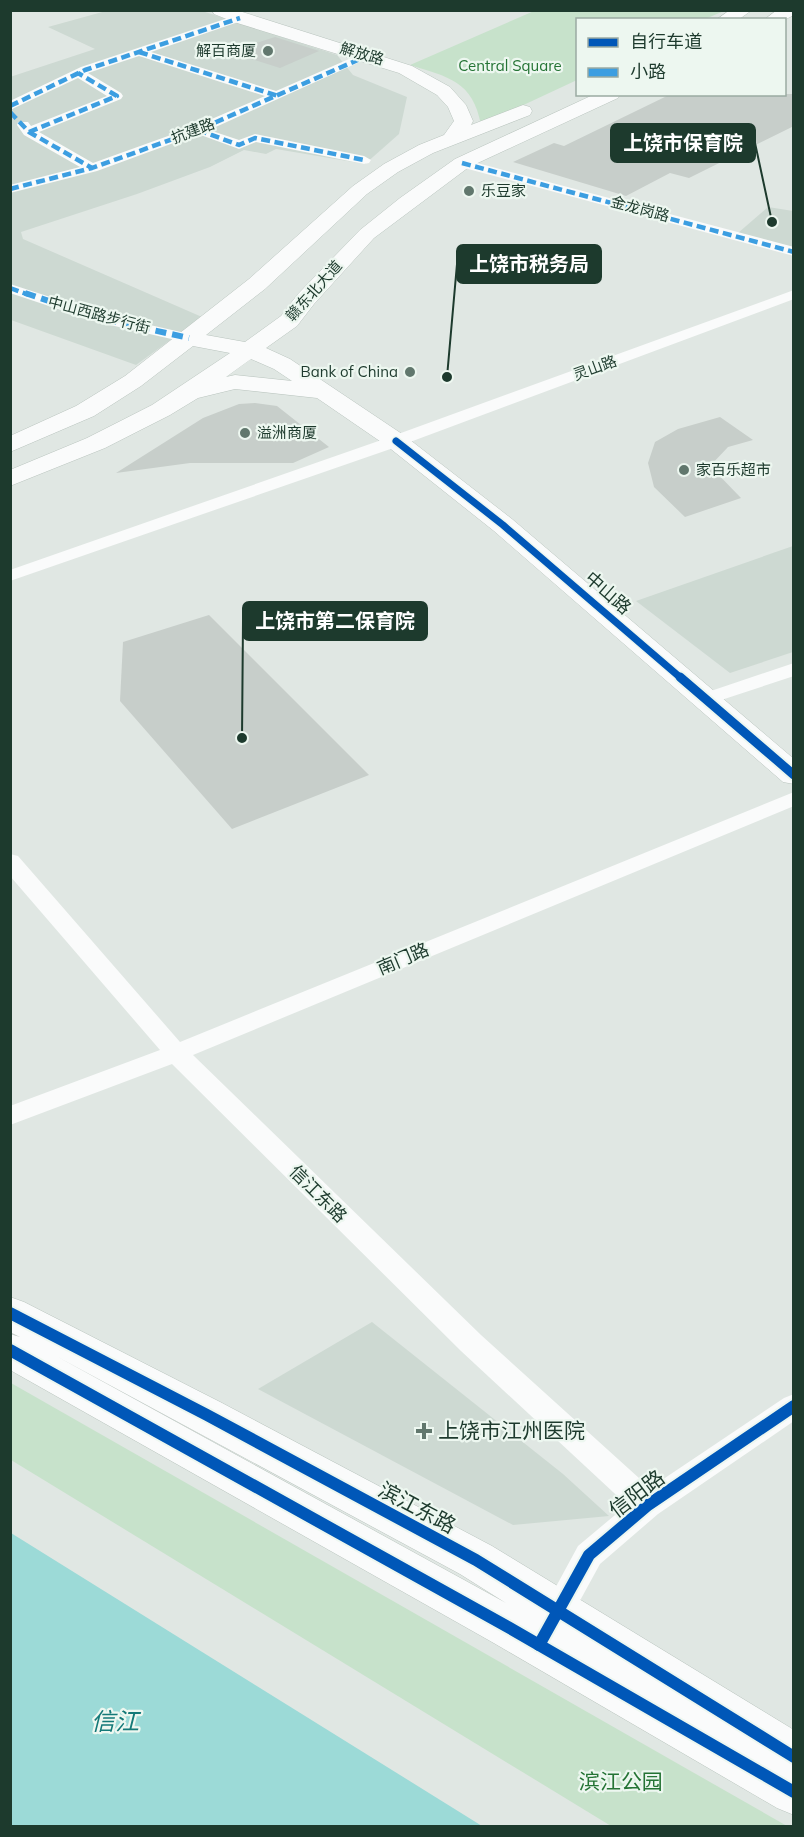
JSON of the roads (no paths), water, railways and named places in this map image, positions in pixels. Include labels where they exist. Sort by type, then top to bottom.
[{"type":"main road","name":"解放路","points":[[220,10],[369,56],[418,76],[451,97],[462,109],[464,121],[452,138]]},
{"type":"main road","points":[[728,18],[744,10]]},
{"type":"main road","points":[[776,18],[791,10]]},
{"type":"main road","points":[[10,444],[85,411],[116,392],[257,284],[360,190],[391,168],[426,148],[576,89]]},
{"type":"main road","name":"赣东北大道","points":[[10,479],[96,443],[186,395],[290,321],[306,299],[367,234],[407,202],[462,163],[607,96]]},
{"type":"main road","name":"中山路","points":[[189,338],[250,350],[282,364],[396,441],[503,525],[794,775]]},
{"type":"main road","points":[[186,395],[235,382],[322,391]]},
{"type":"main road","points":[[116,392],[136,391],[153,395],[163,401],[161,410]]},
{"type":"main road","name":"滨江东路","points":[[10,1313],[207,1415],[465,1555],[549,1628],[794,1792]]},
{"type":"main road","name":"滨江东路","points":[[10,1350],[794,1756]]},
{"type":"street","points":[[10,106],[78,74],[240,18]]},
{"type":"street","points":[[139,52],[278,96]]},
{"type":"street","name":"抗建路","points":[[10,189],[92,168],[198,130],[369,56]]},
{"type":"street","points":[[29,132],[117,96],[78,74]]},
{"type":"street","points":[[10,112],[29,132],[92,168]]},
{"type":"street","points":[[198,130],[239,145],[255,138],[364,160]]},
{"type":"street","name":"金龙岗路","points":[[462,163],[794,252]]},
{"type":"street","name":"中山西路步行街","points":[[10,288],[102,319],[189,338]]},
{"type":"street","name":"灵山路","points":[[10,576],[396,441],[794,294]]},
{"type":"street","points":[[706,699],[794,669]]},
{"type":"street","name":"南门路","points":[[10,1116],[176,1053],[794,798]]},
{"type":"street","name":"信江东路","points":[[10,861],[176,1053],[471,1343],[648,1505]]},
{"type":"street","name":"信阳路","points":[[549,1628],[589,1555],[648,1505],[794,1406]]},
{"type":"water","name":"信江","points":[[11,1533],[482,1826],[11,1826]]},
{"type":"place","name":"解百商厦","points":[[268,51]]},
{"type":"place","name":"乐豆家","points":[[469,191]]},
{"type":"place","name":"上饶市保育院","points":[[772,222]]},
{"type":"place","name":"Bank of China","points":[[410,372]]},
{"type":"place","name":"上饶市税务局","points":[[447,377]]},
{"type":"place","name":"溢洲商厦","points":[[245,433]]},
{"type":"place","name":"家百乐超市","points":[[684,470]]},
{"type":"place","name":"上饶市第二保育院","points":[[242,738]]},
{"type":"place","name":"上饶市江州医院","points":[[424,1431]]},
{"type":"park label","name":"Central Square","points":[[510,66]]},
{"type":"park label","name":"滨江公园","points":[[621,1782]]}]
